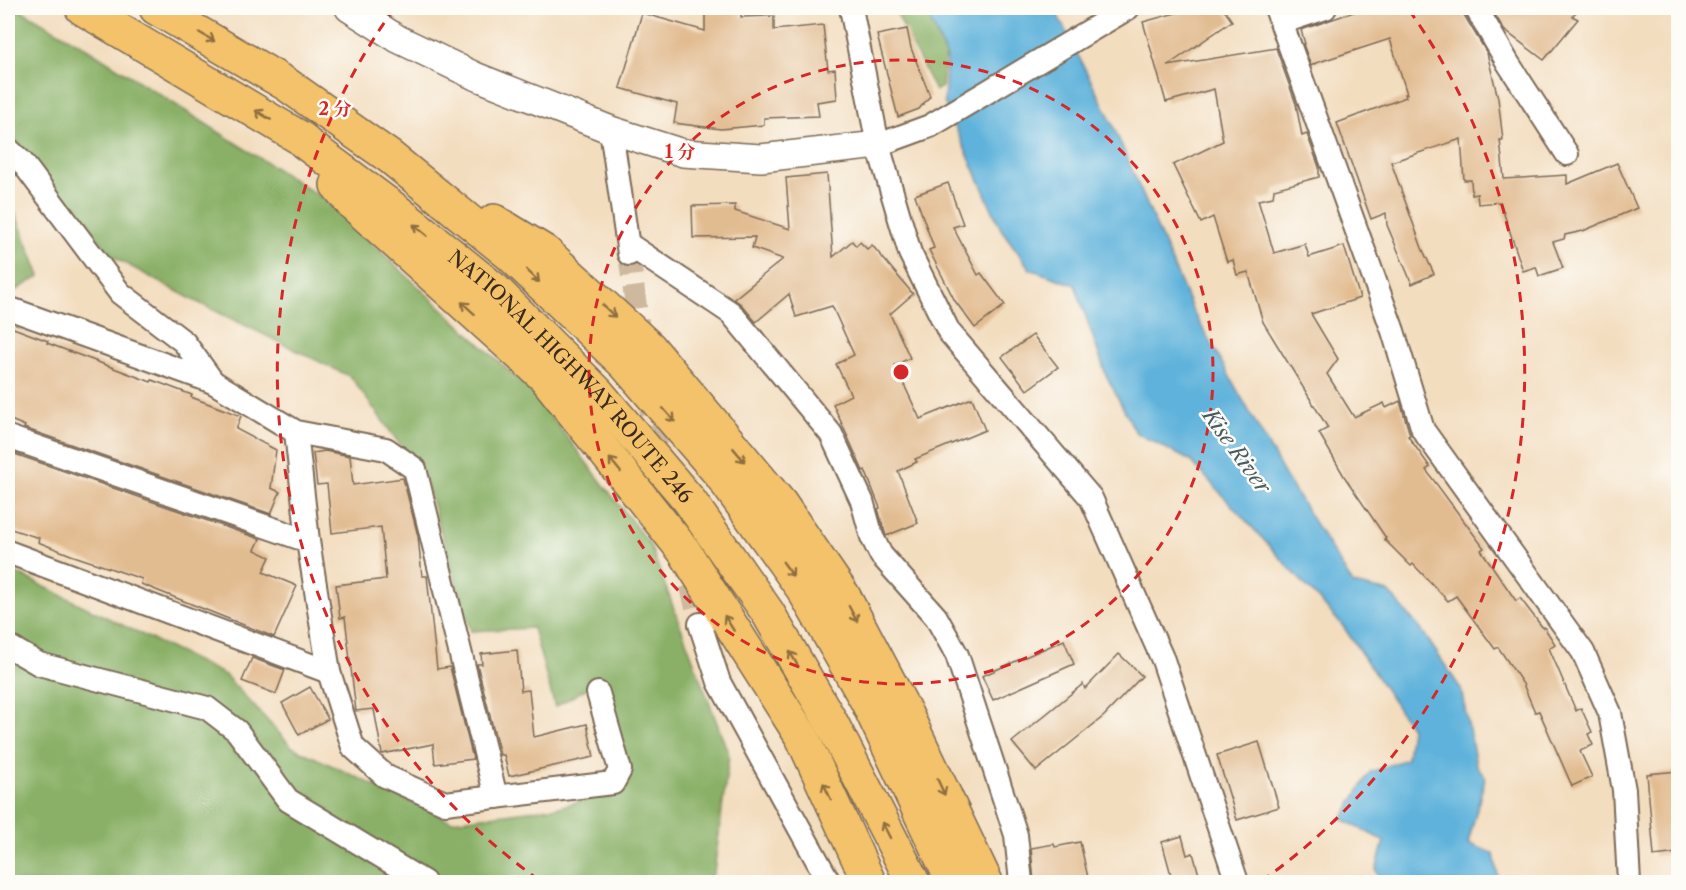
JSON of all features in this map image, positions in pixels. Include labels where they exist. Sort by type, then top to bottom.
[{"type":"highway","name":"NATIONAL HIGHWAY ROUTE 246","points":[[82,8],[302,139],[494,289],[597,392],[689,500],[768,613],[831,722],[913,882]]},
{"type":"highway","name":"NATIONAL HIGHWAY ROUTE 246","points":[[156,8],[286,84],[390,157],[512,256],[625,364],[721,475],[803,589],[867,701],[950,876]]},
{"type":"highway","points":[[304,142],[352,203],[545,377],[684,551],[802,737],[869,882]]},
{"type":"highway","points":[[390,157],[545,252],[650,348],[780,504],[843,595],[904,710],[986,882]]},
{"type":"street","points":[[349,8],[398,39],[475,76],[611,130],[683,153],[761,158],[878,145],[930,126],[1128,8]]},
{"type":"street","points":[[851,8],[878,145],[910,253],[949,332],[1090,498],[1163,660],[1237,882]]},
{"type":"street","points":[[1325,8],[1280,15],[1394,331],[1423,430],[1583,652],[1610,713],[1624,790],[1629,882]]},
{"type":"street","points":[[1476,8],[1508,63],[1567,154]]},
{"type":"street","points":[[611,130],[628,249],[731,313],[831,434],[861,501],[872,537],[881,555],[936,618],[957,655],[1016,835],[1021,882]]},
{"type":"street","points":[[8,149],[22,162],[120,293],[184,342],[213,382]]},
{"type":"street","points":[[8,308],[213,382],[296,432],[386,449],[415,469],[496,797]]},
{"type":"street","points":[[296,432],[308,542],[329,672],[353,747],[385,776],[445,803],[613,783],[620,770],[598,693]]},
{"type":"street","points":[[8,436],[308,542]]},
{"type":"street","points":[[8,552],[329,672]]},
{"type":"street","points":[[700,624],[719,682],[830,882]]},
{"type":"street","points":[[8,646],[39,664],[207,708],[237,731],[288,800],[424,882]]},
{"type":"green space","points":[[8,8],[17,8],[88,49],[324,199],[533,393],[650,545],[729,755],[714,872],[709,882],[8,882],[8,569],[225,675],[292,747],[451,821],[559,807],[625,789],[590,686],[555,707],[533,628],[471,631],[425,479],[351,377],[195,301],[113,257],[8,131]]},
{"type":"green space","points":[[894,8],[925,8],[945,55],[942,87],[935,91]]},
{"type":"green space","points":[[8,195],[40,276],[8,295]]},
{"type":"water","name":"Kise River","points":[[925,8],[1054,8],[1108,114],[1193,311],[1286,477],[1353,584],[1389,592],[1423,632],[1461,689],[1476,765],[1485,778],[1468,843],[1494,854],[1499,882],[1380,882],[1376,870],[1384,841],[1342,819],[1370,772],[1407,759],[1411,728],[1343,626],[1191,461],[1136,433],[1106,375],[1075,285],[1030,269],[1001,229],[944,102],[947,58]]},
{"type":"building","points":[[705,8],[741,8],[741,17],[774,16],[774,30],[823,25],[828,70],[835,69],[837,99],[817,102],[819,116],[764,118],[764,125],[721,129],[674,123],[677,104],[620,88],[642,13],[705,31]]},
{"type":"building","points":[[1194,8],[1223,8],[1232,21],[1167,66],[1276,48],[1296,104],[1302,136],[1307,134],[1319,167],[1319,177],[1274,189],[1273,197],[1258,200],[1274,253],[1305,244],[1309,257],[1344,246],[1360,298],[1311,314],[1338,359],[1327,374],[1354,417],[1384,403],[1386,408],[1400,401],[1410,435],[1408,436],[1430,467],[1426,470],[1484,548],[1481,550],[1516,601],[1520,598],[1555,644],[1549,648],[1576,711],[1581,708],[1592,732],[1588,734],[1593,745],[1580,751],[1592,777],[1572,786],[1539,711],[1535,712],[1523,684],[1498,647],[1495,649],[1456,596],[1448,601],[1413,564],[1411,566],[1384,539],[1386,538],[1344,476],[1319,433],[1328,428],[1263,322],[1248,272],[1237,275],[1233,260],[1227,262],[1213,217],[1201,223],[1173,165],[1223,141],[1214,89],[1166,102],[1143,22]]},
{"type":"building","points":[[1365,8],[1463,8],[1464,15],[1487,53],[1498,98],[1503,140],[1500,140],[1504,179],[1567,175],[1567,184],[1617,163],[1637,208],[1583,231],[1565,235],[1564,239],[1553,242],[1563,268],[1539,276],[1536,267],[1523,271],[1500,202],[1478,204],[1477,194],[1472,195],[1471,180],[1464,180],[1461,139],[1391,162],[1422,248],[1434,274],[1412,284],[1387,225],[1386,213],[1371,219],[1337,123],[1406,97],[1390,39],[1311,66],[1303,44],[1305,44],[1301,30]]},
{"type":"building","points":[[1491,8],[1580,8],[1572,16],[1578,19],[1544,60],[1504,30]]},
{"type":"building","points":[[907,29],[911,48],[930,96],[919,109],[898,117],[877,35]]},
{"type":"building","points":[[827,174],[833,257],[852,241],[856,246],[860,242],[867,249],[872,245],[913,294],[890,314],[910,358],[895,365],[920,419],[972,398],[985,430],[915,459],[917,462],[898,471],[918,523],[886,536],[878,509],[880,508],[865,470],[863,471],[833,404],[851,395],[836,364],[854,355],[832,306],[796,317],[789,294],[756,322],[734,299],[783,259],[752,248],[755,237],[693,238],[692,206],[735,205],[735,211],[790,229],[786,178]]},
{"type":"building","points":[[948,183],[963,224],[953,227],[978,275],[981,273],[1005,305],[975,328],[955,301],[929,250],[934,248],[915,195]]},
{"type":"building","points":[[8,326],[151,382],[152,380],[192,395],[191,397],[241,416],[236,429],[276,450],[271,488],[280,492],[271,514],[24,428],[25,426],[8,419]]},
{"type":"building","points":[[1033,335],[1058,367],[1027,390],[1002,357]]},
{"type":"building","points":[[325,451],[350,456],[353,485],[403,478],[418,536],[422,576],[427,576],[437,669],[450,667],[473,759],[435,764],[433,744],[382,754],[374,709],[356,711],[345,617],[340,618],[336,585],[386,579],[381,527],[332,533],[327,484],[317,485],[313,453]]},
{"type":"building","points":[[12,453],[260,539],[255,550],[270,557],[263,572],[297,586],[274,637],[141,584],[142,579],[71,555],[38,542],[39,538],[8,528],[8,463]]},
{"type":"building","points":[[1064,640],[1074,664],[993,700],[982,676]]},
{"type":"building","points":[[517,650],[521,691],[529,690],[534,737],[587,724],[594,757],[509,776],[504,755],[500,755],[477,664],[482,664],[481,654]]},
{"type":"building","points":[[1119,654],[1142,676],[1104,716],[1036,771],[1012,742],[1083,684],[1085,689]]},
{"type":"building","points":[[252,658],[285,670],[276,694],[242,681]]},
{"type":"building","points":[[310,687],[328,719],[299,735],[282,703]]},
{"type":"building","points":[[1259,742],[1279,807],[1237,820],[1217,755]]},
{"type":"building","points":[[1678,771],[1678,853],[1654,856],[1647,774]]},
{"type":"building","points":[[1182,836],[1187,855],[1193,853],[1201,882],[1173,882],[1162,842]]},
{"type":"building","points":[[1080,842],[1089,882],[1034,882],[1031,848],[1054,844],[1055,847]]},
{"type":"tunnel","points":[[629,254],[641,344]]},
{"type":"tunnel","points":[[648,392],[654,433],[700,624]]}]
